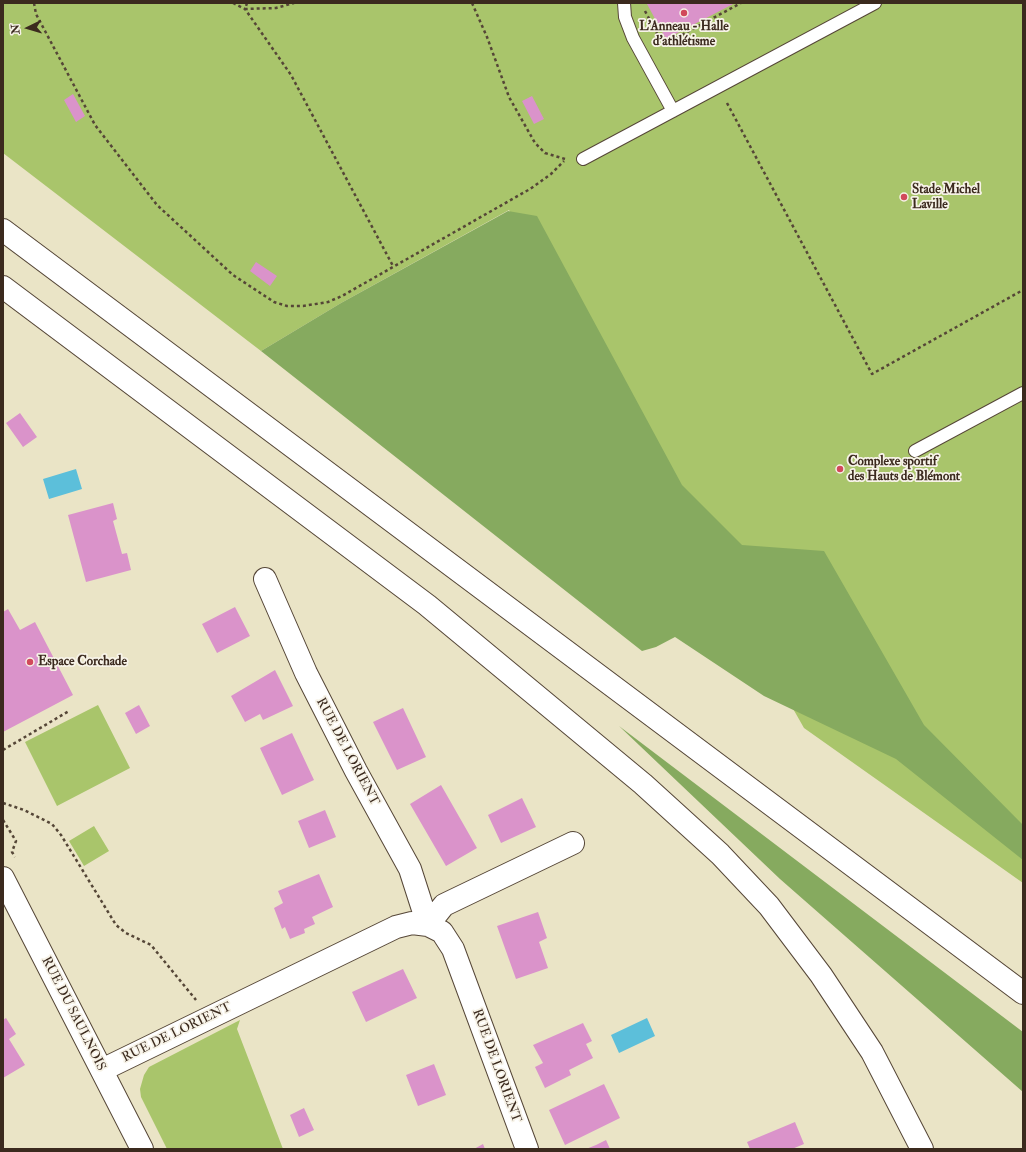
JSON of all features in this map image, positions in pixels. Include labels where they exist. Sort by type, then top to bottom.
[{"type":"main road","points":[[3,230],[1023,993]]},
{"type":"main road","points":[[3,287],[427,605],[643,784],[720,854],[769,906],[821,975],[872,1052],[922,1149]]},
{"type":"main road","name":"RUE DE LORIENT","points":[[265,579],[306,673],[356,771],[410,869],[428,925]]},
{"type":"main road","points":[[428,925],[444,905],[574,843]]},
{"type":"main road","name":"RUE DU SAULNOIS","points":[[3,878],[142,1149]]},
{"type":"main road","name":"RUE DE LORIENT","points":[[102,1070],[396,927],[412,923],[428,925],[442,932],[453,948],[527,1149]]},
{"type":"lane","points":[[624,3],[625,17],[633,38],[673,111]]},
{"type":"lane","points":[[583,159],[875,3]]},
{"type":"lane","points":[[915,451],[1023,393]]},
{"type":"path","points":[[34,3],[36,14],[95,125],[157,205],[233,275],[274,302],[287,306],[303,306],[328,302],[342,296],[530,189],[551,174],[566,159],[545,153],[535,143],[509,97],[487,37],[472,3]]},
{"type":"path","points":[[233,3],[245,9],[291,74],[393,266]]},
{"type":"path","points":[[245,9],[247,3]]},
{"type":"path","points":[[245,9],[276,8],[294,3]]},
{"type":"path","points":[[643,8],[663,45],[741,3]]},
{"type":"path","points":[[718,87],[872,374],[1023,290]]},
{"type":"path","points":[[3,750],[69,711]]},
{"type":"path","points":[[3,803],[24,810],[52,824],[61,835],[116,925],[126,933],[151,945],[196,999],[202,1021]]},
{"type":"green space","name":"Complexe sportif des Hauts de Blémont","points":[[3,3],[1023,3],[1023,883],[804,728],[509,210],[341,303],[261,351],[3,153]]},
{"type":"green space","points":[[508,211],[537,216],[682,485],[742,545],[824,551],[924,725],[1023,825],[1023,860],[896,759],[764,696],[675,637],[656,647],[642,651],[261,351],[341,303]]},
{"type":"green space","points":[[98,705],[130,768],[57,806],[25,742]]},
{"type":"green space","points":[[619,726],[1023,1032],[1023,1092],[780,879]]},
{"type":"green space","points":[[94,826],[109,851],[84,866],[69,841]]},
{"type":"green space","points":[[240,1020],[237,1029],[283,1149],[167,1149],[141,1097],[140,1089],[144,1075],[149,1067]]},
{"type":"water","points":[[76,469],[82,489],[49,499],[43,479]]},
{"type":"water","points":[[647,1018],[655,1036],[619,1053],[611,1035]]},
{"type":"building","name":"L'Anneau - Halle d'athlétisme","points":[[735,3],[666,39],[647,4]]},
{"type":"building","points":[[73,94],[85,116],[76,122],[64,100]]},
{"type":"building","points":[[532,96],[544,119],[534,124],[522,101]]},
{"type":"building","points":[[256,262],[277,276],[270,286],[250,271]]},
{"type":"building","points":[[20,413],[37,437],[23,447],[6,423]]},
{"type":"building","points":[[113,503],[117,519],[113,521],[122,554],[127,553],[131,570],[86,582],[68,515]]},
{"type":"building","points":[[235,607],[250,636],[217,653],[202,624]]},
{"type":"building","name":"Espace Corchade","points":[[8,609],[20,630],[35,622],[73,695],[3,732],[3,612]]},
{"type":"building","points":[[275,670],[293,706],[263,720],[260,714],[245,722],[231,696]]},
{"type":"building","points":[[139,705],[150,726],[136,734],[125,713]]},
{"type":"building","points":[[403,708],[426,757],[397,770],[373,722]]},
{"type":"building","points":[[292,733],[314,780],[282,795],[260,748]]},
{"type":"building","points":[[441,785],[477,848],[446,866],[410,804]]},
{"type":"building","points":[[522,798],[536,827],[501,843],[488,815]]},
{"type":"building","points":[[325,810],[336,837],[309,848],[298,821]]},
{"type":"building","points":[[319,874],[333,907],[312,917],[315,924],[304,929],[305,933],[290,939],[285,927],[282,929],[274,908],[283,903],[278,891]]},
{"type":"building","points":[[538,912],[547,938],[539,942],[548,968],[516,979],[497,926]]},
{"type":"building","points":[[403,969],[417,998],[366,1022],[352,992]]},
{"type":"building","points":[[6,1018],[16,1034],[9,1039],[25,1065],[3,1078],[3,1020]]},
{"type":"building","points":[[583,1023],[592,1041],[586,1044],[593,1058],[569,1070],[571,1075],[545,1088],[535,1067],[543,1063],[533,1045]]},
{"type":"building","points":[[434,1064],[446,1095],[418,1106],[406,1075]]},
{"type":"building","points":[[604,1084],[620,1118],[565,1145],[549,1110]]},
{"type":"building","points":[[304,1108],[314,1130],[299,1137],[290,1115]]},
{"type":"building","points":[[795,1122],[804,1144],[792,1149],[750,1149],[747,1142]]},
{"type":"building","points":[[606,1140],[610,1149],[586,1149],[596,1145]]},
{"type":"building","points":[[483,1144],[485,1149],[474,1149]]},
{"type":"place","name":"L'Anneau - Halle d'athlétisme","points":[[684,13]]},
{"type":"place","name":"Stade Michel Laville","points":[[904,197]]},
{"type":"place","name":"Complexe sportif des Hauts de Blémont","points":[[840,469]]},
{"type":"place","name":"Espace Corchade","points":[[30,662]]}]
